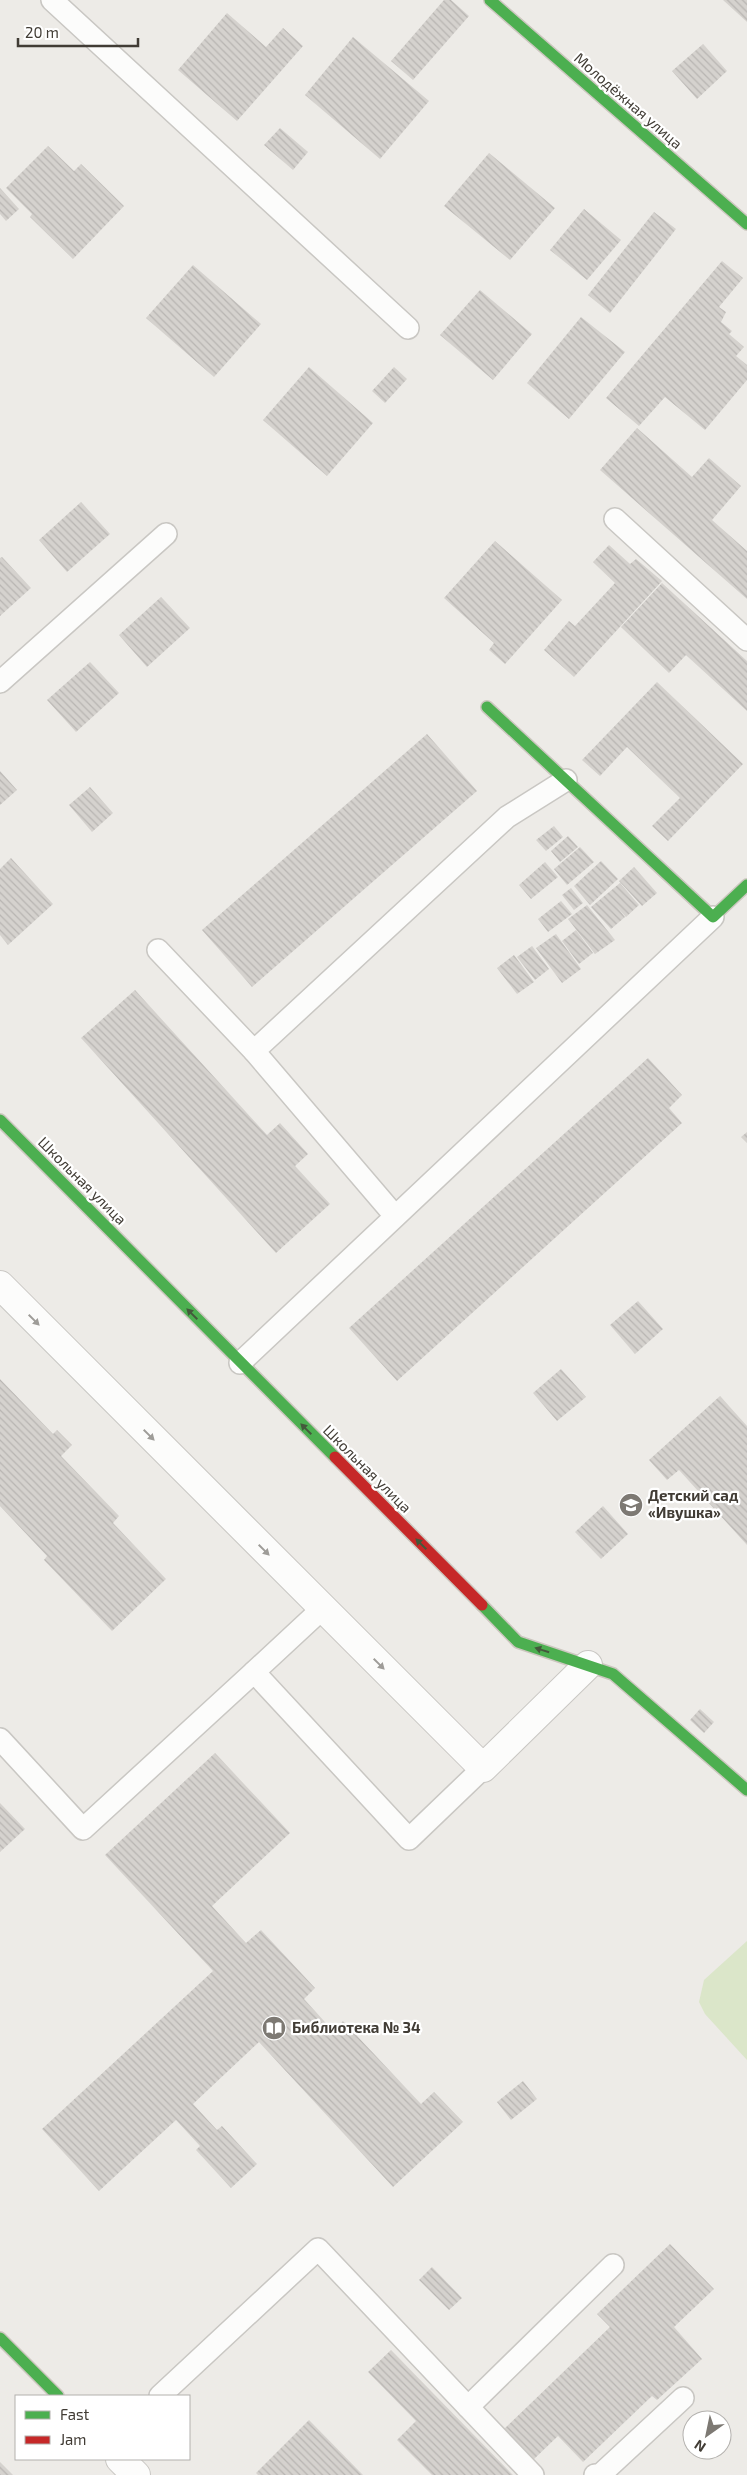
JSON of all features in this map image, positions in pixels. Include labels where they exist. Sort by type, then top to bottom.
[{"type":"street","name":"Молодёжная улица","points":[[490,0],[747,224]]},
{"type":"street","points":[[487,706],[712,917],[747,885]]},
{"type":"street","name":"Школьная улица","points":[[0,1120],[518,1642],[613,1674],[747,1790]]},
{"type":"street","points":[[1,1287],[483,1768],[588,1665]]},
{"type":"street","points":[[0,2338],[57,2395]]},
{"type":"street","points":[[121,2460],[136,2475]]},
{"type":"lane","points":[[52,0],[408,328]]},
{"type":"lane","points":[[615,519],[747,640]]},
{"type":"lane","points":[[0,682],[166,534]]},
{"type":"lane","points":[[254,1052],[507,817],[566,780]]},
{"type":"lane","points":[[240,1362],[712,917]]},
{"type":"lane","points":[[158,950],[254,1052],[395,1216]]},
{"type":"lane","points":[[0,1739],[83,1829],[323,1608]]},
{"type":"lane","points":[[254,1672],[409,1839],[483,1768]]},
{"type":"lane","points":[[161,2395],[318,2249],[533,2475]]},
{"type":"lane","points":[[468,2407],[614,2265]]},
{"type":"lane","points":[[595,2475],[600,2475],[683,2398]]},
{"type":"green space","points":[[747,1941],[747,2060],[705,2014],[699,2002],[704,1980]]},
{"type":"building","points":[[444,0],[451,0],[469,16],[413,80],[391,61]]},
{"type":"building","points":[[723,0],[747,0],[747,22]]},
{"type":"building","points":[[227,13],[266,47],[283,28],[303,46],[237,121],[178,70]]},
{"type":"building","points":[[353,37],[429,101],[380,159],[305,95]]},
{"type":"building","points":[[703,44],[727,71],[697,99],[672,71]]},
{"type":"building","points":[[280,128],[308,152],[293,170],[264,145]]},
{"type":"building","points":[[48,146],[74,171],[81,164],[124,206],[73,259],[30,217],[32,214],[6,188]]},
{"type":"building","points":[[489,153],[555,208],[510,260],[444,206]]},
{"type":"building","points":[[0,188],[19,209],[6,221],[0,214]]},
{"type":"building","points":[[584,209],[621,240],[587,280],[550,250]]},
{"type":"building","points":[[654,212],[676,229],[610,313],[588,295]]},
{"type":"building","points":[[722,261],[743,278],[719,307],[726,312],[721,322],[732,331],[729,334],[744,347],[736,356],[747,365],[747,380],[705,430],[665,397],[639,426],[606,398]]},
{"type":"building","points":[[193,265],[261,324],[214,377],[146,318]]},
{"type":"building","points":[[480,290],[532,334],[493,380],[440,335]]},
{"type":"building","points":[[581,317],[625,352],[569,419],[527,383]]},
{"type":"building","points":[[309,367],[373,423],[327,476],[263,420]]},
{"type":"building","points":[[394,367],[407,379],[385,403],[372,391]]},
{"type":"building","points":[[637,428],[692,477],[709,458],[741,486],[712,520],[747,551],[747,599],[600,470]]},
{"type":"building","points":[[81,502],[110,534],[67,572],[39,540]]},
{"type":"building","points":[[495,541],[562,600],[505,664],[489,650],[494,643],[444,598]]},
{"type":"building","points":[[609,545],[630,564],[636,559],[662,581],[574,677],[544,650],[569,621],[575,626],[615,583],[593,562]]},
{"type":"building","points":[[2,557],[31,588],[0,616],[0,558]]},
{"type":"building","points":[[662,583],[747,661],[747,711],[686,655],[669,673],[621,627]]},
{"type":"building","points":[[161,597],[190,628],[147,667],[119,635]]},
{"type":"building","points":[[90,662],[119,693],[76,732],[47,700]]},
{"type":"building","points":[[657,682],[743,764],[668,841],[652,826],[680,798],[627,747],[600,776],[582,760]]},
{"type":"building","points":[[427,734],[477,791],[252,987],[202,930]]},
{"type":"building","points":[[0,771],[17,790],[0,805]]},
{"type":"building","points":[[90,787],[113,813],[92,832],[69,805]]},
{"type":"building","points":[[554,826],[563,837],[546,851],[536,840]]},
{"type":"building","points":[[568,836],[578,847],[560,862],[551,851]]},
{"type":"building","points":[[580,847],[594,862],[567,885],[554,869]]},
{"type":"building","points":[[11,858],[53,904],[8,945],[0,935],[0,869]]},
{"type":"building","points":[[601,861],[618,879],[590,905],[574,886]]},
{"type":"building","points":[[545,862],[558,877],[531,899],[519,885]]},
{"type":"building","points":[[634,867],[657,893],[642,906],[619,881]]},
{"type":"building","points":[[620,883],[639,905],[626,917],[617,907],[625,917],[611,929],[591,907]]},
{"type":"building","points":[[571,888],[583,903],[574,910],[562,895]]},
{"type":"building","points":[[561,901],[572,914],[548,932],[538,919]]},
{"type":"building","points":[[587,905],[615,940],[595,954],[568,919]]},
{"type":"building","points":[[576,930],[593,953],[579,964],[562,941]]},
{"type":"building","points":[[556,934],[581,969],[562,983],[536,948]]},
{"type":"building","points":[[532,946],[549,969],[535,980],[517,957]]},
{"type":"building","points":[[514,955],[534,982],[517,994],[497,968]]},
{"type":"building","points":[[135,990],[267,1135],[280,1123],[308,1154],[295,1166],[330,1204],[276,1253],[81,1038]]},
{"type":"building","points":[[648,1058],[682,1095],[669,1108],[682,1123],[397,1381],[349,1328]]},
{"type":"building","points":[[747,1132],[747,1143],[741,1137]]},
{"type":"building","points":[[638,1301],[663,1329],[635,1354],[610,1325]]},
{"type":"building","points":[[561,1369],[586,1397],[557,1421],[533,1393]]},
{"type":"building","points":[[0,1379],[53,1434],[57,1430],[72,1445],[61,1456],[119,1516],[113,1523],[166,1579],[112,1631],[44,1560],[47,1556],[0,1506]]},
{"type":"building","points":[[720,1396],[747,1426],[747,1545],[679,1470],[667,1480],[649,1460]]},
{"type":"building","points":[[603,1506],[628,1534],[601,1559],[575,1532]]},
{"type":"building","points":[[700,1709],[714,1722],[704,1733],[690,1720]]},
{"type":"building","points":[[215,1753],[290,1833],[212,1906],[246,1943],[261,1930],[315,1988],[304,1999],[333,2031],[343,2021],[421,2104],[434,2092],[463,2122],[393,2187],[259,2042],[193,2104],[217,2130],[222,2126],[257,2164],[231,2188],[196,2150],[200,2146],[176,2120],[99,2191],[42,2129],[213,1971],[105,1855]]},
{"type":"building","points":[[0,1803],[25,1829],[0,1852]]},
{"type":"building","points":[[523,2081],[537,2099],[511,2120],[497,2102]]},
{"type":"building","points":[[670,2244],[714,2289],[674,2327],[702,2359],[657,2400],[652,2396],[583,2462],[558,2436],[533,2460],[503,2430],[610,2327],[597,2314]]},
{"type":"building","points":[[432,2267],[462,2298],[449,2310],[419,2280]]},
{"type":"building","points":[[391,2350],[513,2475],[432,2475],[397,2440],[416,2421],[368,2372]]},
{"type":"building","points":[[309,2420],[363,2475],[258,2475],[256,2473]]},
{"type":"building","points":[[0,2462],[13,2475],[0,2475]]},
{"type":"traffic: fast","points":[[490,0],[747,224]]},
{"type":"traffic: fast","points":[[487,707],[713,917],[747,885]]},
{"type":"traffic: fast","points":[[0,1120],[335,1457]]},
{"type":"traffic: fast","points":[[482,1605],[518,1642],[613,1674],[747,1790]]},
{"type":"traffic: fast","points":[[0,2338],[57,2395]]},
{"type":"traffic: jam","points":[[335,1457],[482,1605]]},
{"type":"place","name":"Детский сад «Ивушка»","points":[[631,1505]]},
{"type":"place","name":"Библиотека № 34","points":[[274,2028]]}]
